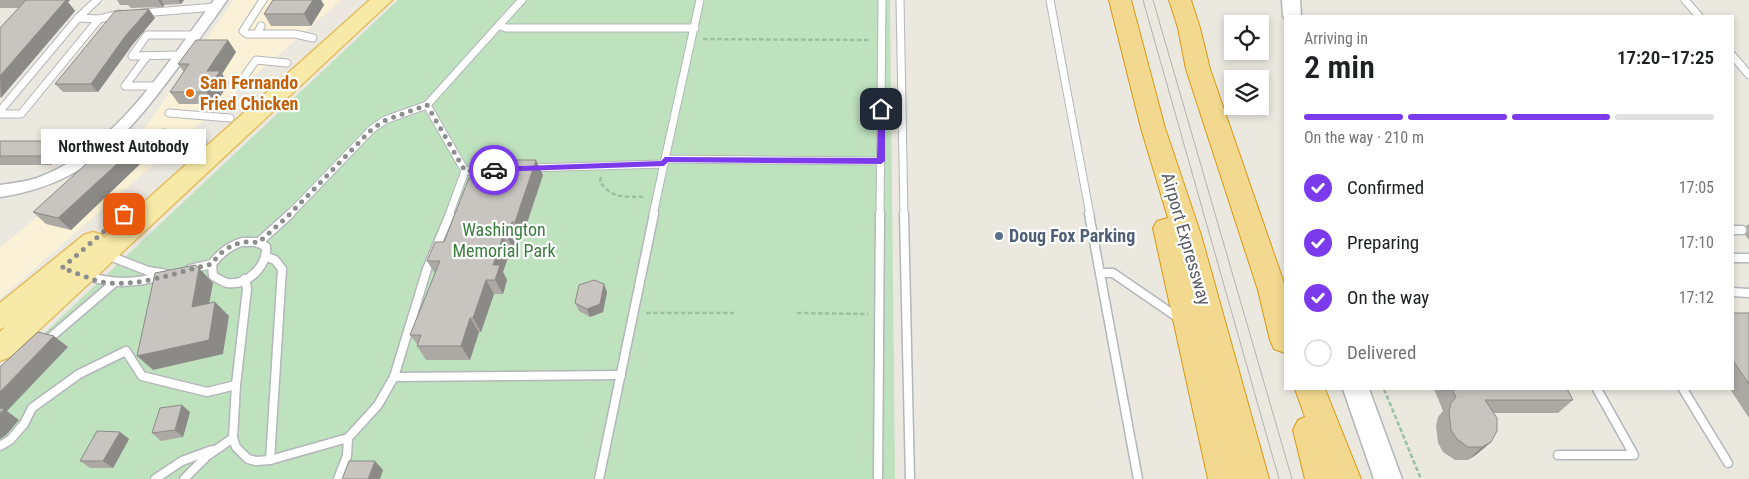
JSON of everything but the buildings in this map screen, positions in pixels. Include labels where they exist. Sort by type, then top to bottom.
[{"type":"highway","name":"Airport Expressway","points":[[1120,0],[1152,128],[1187,235],[1252,479]]},
{"type":"highway","points":[[1167,0],[1176,29],[1198,69]]},
{"type":"highway","points":[[1180,0],[1189,28],[1198,69],[1284,322]]},
{"type":"highway","points":[[1152,128],[1168,235],[1225,479]]},
{"type":"highway","points":[[1272,290],[1284,336]]},
{"type":"highway","points":[[1298,390],[1322,479]]},
{"type":"highway","points":[[1310,390],[1344,479]]},
{"type":"main road","points":[[96,250],[203,142],[313,38],[371,3]]},
{"type":"main road","points":[[0,349],[72,271],[304,69],[371,3]]},
{"type":"main road","points":[[0,318],[72,271]]},
{"type":"street","points":[[1291,0],[1292,15]]},
{"type":"street","points":[[0,191],[26,188],[60,175],[87,157],[120,129],[156,86],[218,3]]},
{"type":"street","points":[[1356,390],[1388,479]]},
{"type":"lane","points":[[0,112],[78,18],[97,0]]},
{"type":"lane","points":[[263,0],[243,31],[247,34],[295,34],[313,38]]},
{"type":"lane","points":[[258,243],[288,216],[372,129],[386,120],[427,105],[522,0]]},
{"type":"lane","points":[[599,479],[664,161],[700,0]]},
{"type":"lane","points":[[878,479],[882,0]]},
{"type":"lane","points":[[900,0],[910,479]]},
{"type":"lane","points":[[1050,0],[1138,479]]},
{"type":"lane","points":[[1685,0],[1698,15]]},
{"type":"lane","points":[[78,18],[99,19],[120,14],[169,12],[218,3]]},
{"type":"lane","points":[[0,112],[21,114],[99,19]]},
{"type":"lane","points":[[499,25],[506,28],[695,28]]},
{"type":"lane","points":[[257,34],[261,26]]},
{"type":"lane","points":[[179,55],[132,56],[147,35],[194,35]]},
{"type":"lane","points":[[147,56],[125,86],[156,86]]},
{"type":"lane","points":[[1734,58],[1749,75]]},
{"type":"lane","points":[[239,84],[256,60],[287,63]]},
{"type":"lane","points":[[245,279],[247,289],[236,385],[233,438],[236,447],[248,459],[256,461],[270,460],[348,438],[378,405],[394,377],[427,269],[465,171],[427,105]]},
{"type":"lane","points":[[169,114],[230,118]]},
{"type":"lane","points":[[164,133],[203,142]]},
{"type":"lane","points":[[524,168],[602,166],[664,161],[881,161]]},
{"type":"lane","points":[[465,171],[504,169]]},
{"type":"lane","points":[[1734,230],[1742,230]]},
{"type":"lane","points":[[247,241],[258,243],[266,248],[267,257],[261,268],[245,279],[235,282],[218,280],[213,276],[212,264],[216,258],[230,247],[247,241]]},
{"type":"lane","points":[[96,250],[148,271],[169,274]]},
{"type":"lane","points":[[267,257],[275,260],[282,269],[270,460]]},
{"type":"lane","points":[[1734,258],[1749,258]]},
{"type":"lane","points":[[72,271],[101,282],[140,283],[212,264]]},
{"type":"lane","points":[[1100,272],[1113,273],[1190,325]]},
{"type":"lane","points":[[37,350],[114,283]]},
{"type":"lane","points":[[1734,292],[1749,292]]},
{"type":"lane","points":[[0,446],[10,440],[24,424],[32,408],[79,374],[126,351],[142,376],[207,392],[236,385]]},
{"type":"lane","points":[[394,377],[621,375]]},
{"type":"lane","points":[[1558,455],[1634,455],[1598,390]]},
{"type":"lane","points":[[1684,390],[1728,463]]},
{"type":"lane","points":[[155,479],[182,461],[212,450],[233,438]]},
{"type":"lane","points":[[338,479],[347,456],[348,438]]},
{"type":"lane","points":[[184,479],[200,460],[212,450]]},
{"type":"path","points":[[692,39],[882,40]]},
{"type":"path","points":[[602,166],[600,182],[607,192],[619,196],[657,198]]},
{"type":"path","points":[[634,313],[734,313]]},
{"type":"path","points":[[797,313],[880,314]]},
{"type":"path","points":[[1384,390],[1421,479]]},
{"type":"shaded area","points":[[234,0],[341,0],[0,299],[0,248],[147,125]]},
{"type":"green space","name":"Washington Memorial Park","points":[[398,0],[890,0],[895,479],[0,479],[0,375]]},
{"type":"tram line","points":[[1143,0],[1279,479]]},
{"type":"tram line","points":[[1153,0],[1292,479]]},
{"type":"way so far","points":[[124,214],[62,268],[101,282],[140,283],[212,264],[222,252],[238,243],[247,241],[258,243],[288,216],[372,129],[386,120],[427,105],[465,171],[494,170]]},
{"type":"place","name":"San Fernando Fried Chicken","points":[[190,93]]},
{"type":"place","name":"Northwest Autobody","points":[[124,214]]},
{"type":"place","name":"Doug Fox Parking","points":[[999,236]]},
{"type":"route","points":[[494,170],[664,164],[665,159],[881,161],[881,109]]}]
